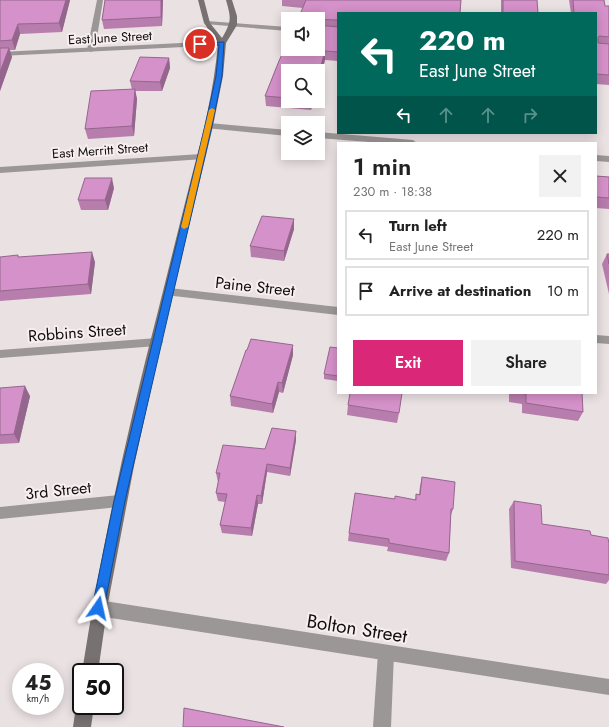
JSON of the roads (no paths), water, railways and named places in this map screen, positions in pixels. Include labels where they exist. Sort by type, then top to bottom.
[{"type":"main road","points":[[201,0],[207,23],[222,43]]},
{"type":"main road","points":[[91,663],[98,608],[119,501],[209,126],[219,76],[222,43],[234,25],[234,16],[229,0]]},
{"type":"main road","points":[[82,727],[84,715]]},
{"type":"street","points":[[90,50],[100,0]]},
{"type":"street","points":[[207,23],[281,28]]},
{"type":"street","name":"East June Street","points":[[0,54],[222,43]]},
{"type":"street","points":[[209,126],[281,132]]},
{"type":"street","points":[[325,136],[401,142]]},
{"type":"street","name":"East Merritt Street","points":[[0,170],[201,157]]},
{"type":"street","points":[[597,158],[609,159]]},
{"type":"street","name":"Paine Street","points":[[169,292],[337,311]]},
{"type":"street","points":[[597,339],[609,340]]},
{"type":"street","name":"Robbins Street","points":[[0,354],[157,342]]},
{"type":"street","name":"3rd Street","points":[[0,513],[119,501]]},
{"type":"street","name":"Bolton Street","points":[[98,608],[609,687]]},
{"type":"street","points":[[382,727],[386,653]]}]
